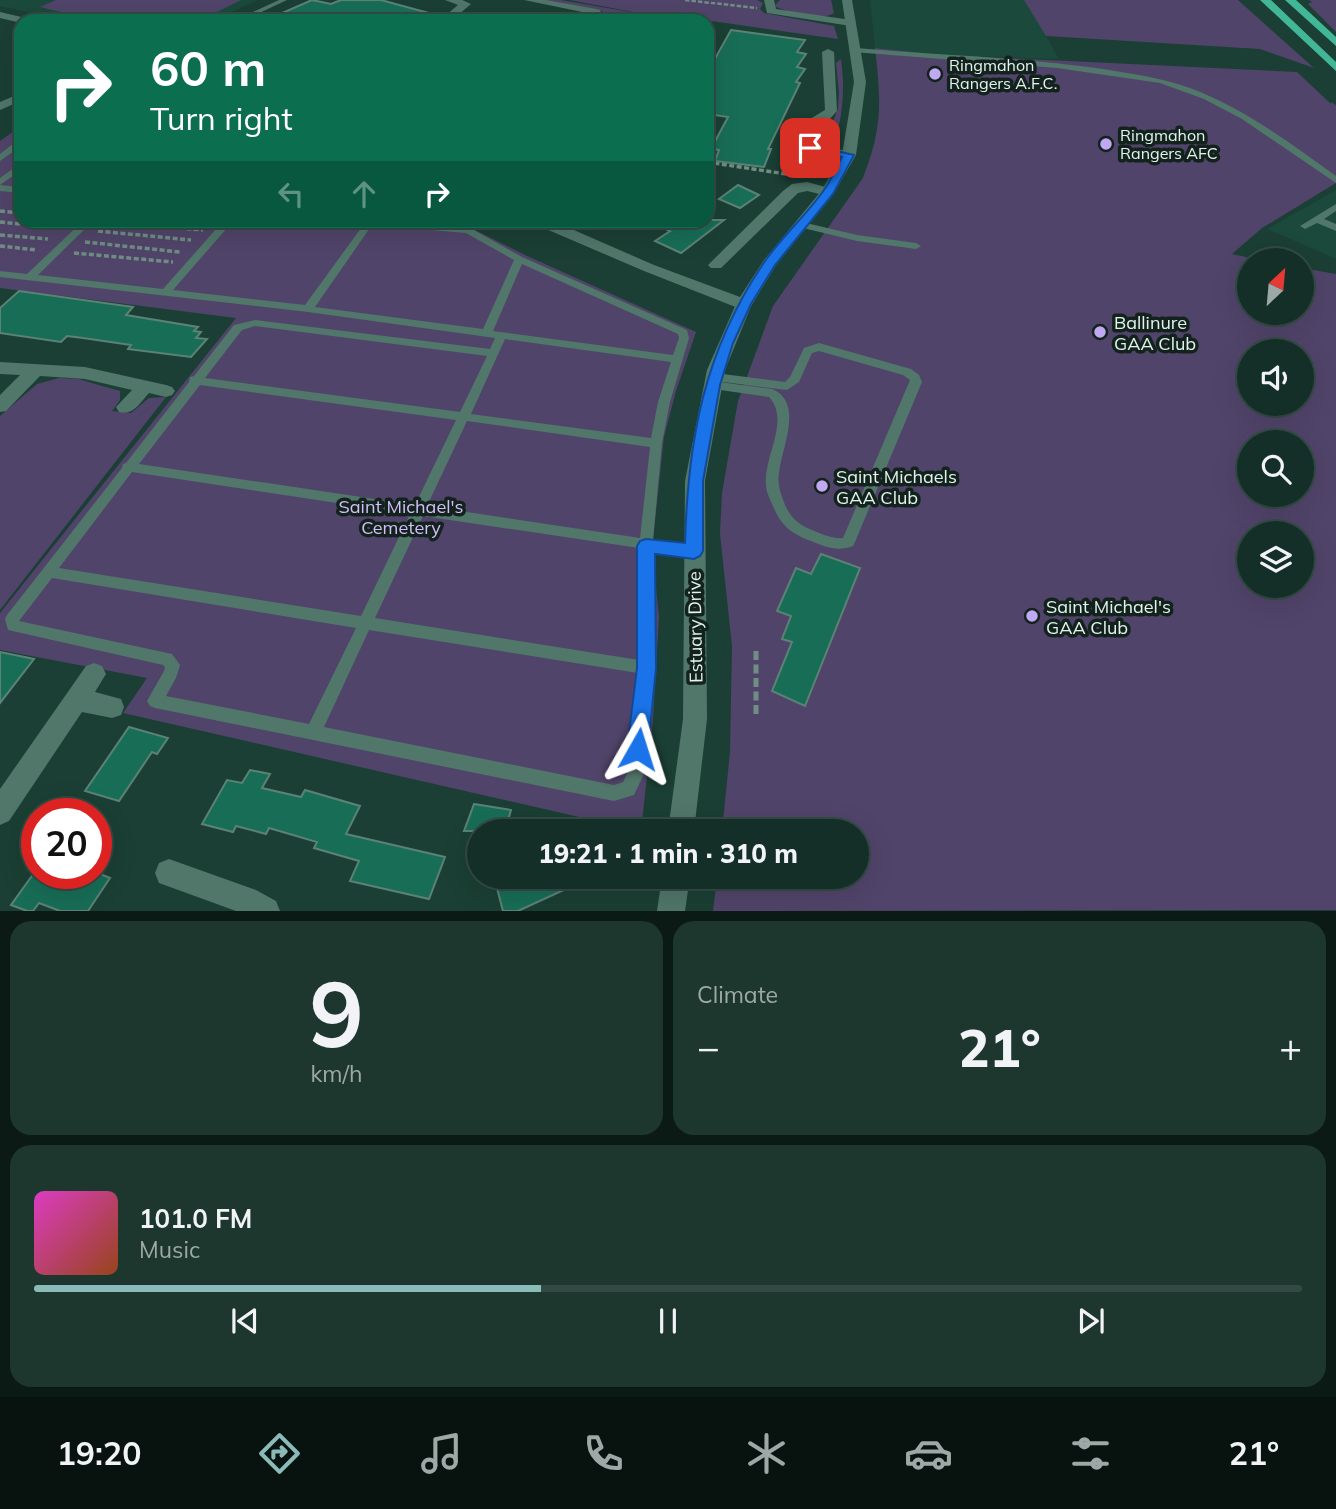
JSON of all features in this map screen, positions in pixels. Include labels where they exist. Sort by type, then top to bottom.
[{"type":"highway","points":[[1265,0],[1336,68]]},
{"type":"highway","points":[[1290,0],[1336,43]]},
{"type":"street","points":[[450,0],[468,2]]},
{"type":"street","points":[[529,0],[597,14]]},
{"type":"street","points":[[828,52],[831,111],[823,119],[800,131],[798,140],[810,148],[849,155],[860,82],[847,0]]},
{"type":"street","points":[[453,14],[468,2]]},
{"type":"street","points":[[768,4],[771,12],[851,23]]},
{"type":"street","name":"Estuary Drive","points":[[682,819],[695,719],[695,481],[714,381],[726,343],[744,304],[769,263],[828,192],[849,155]]},
{"type":"street","points":[[716,265],[782,201],[790,189],[801,186],[828,192]]},
{"type":"street","points":[[556,228],[649,268],[744,304]]},
{"type":"street","points":[[0,368],[66,370],[166,391]]},
{"type":"street","points":[[0,405],[35,371]]},
{"type":"street","points":[[125,407],[144,388]]},
{"type":"street","points":[[0,812],[94,674]]},
{"type":"street","points":[[77,700],[112,707]]},
{"type":"street","points":[[169,873],[246,900],[266,911]]},
{"type":"street","points":[[671,911],[674,889]]},
{"type":"lane","points":[[252,14],[284,0]]},
{"type":"lane","points":[[856,50],[1045,64],[1136,76],[1170,84],[1211,99],[1245,117],[1336,180]]},
{"type":"lane","points":[[0,158],[14,147]]},
{"type":"lane","points":[[0,182],[14,171]]},
{"type":"lane","points":[[1306,226],[1336,207]]},
{"type":"lane","points":[[1317,219],[1336,228]]},
{"type":"lane","points":[[802,225],[856,239],[916,246]]},
{"type":"lane","points":[[166,292],[223,228]]},
{"type":"lane","points":[[308,309],[365,228]]},
{"type":"lane","points":[[434,228],[470,232]]},
{"type":"lane","points":[[463,228],[519,259],[683,332],[684,338],[664,402],[656,443],[646,546],[646,668],[635,776],[628,789],[614,793],[155,701],[171,673],[173,665],[167,659],[13,626],[12,619],[194,380],[238,327],[248,323],[493,353]]},
{"type":"lane","points":[[30,277],[80,229]]},
{"type":"lane","points":[[487,332],[519,259]]},
{"type":"lane","points":[[0,274],[308,309],[678,359]]},
{"type":"lane","points":[[314,731],[502,335]]},
{"type":"lane","points":[[819,347],[907,372],[915,378],[916,382],[893,440],[848,542],[835,544],[785,523],[772,485],[782,421],[783,408],[780,399],[772,393],[714,381],[787,386],[795,379],[808,351],[819,347]]},
{"type":"lane","points":[[194,380],[656,443]]},
{"type":"lane","points":[[127,467],[694,551]]},
{"type":"lane","points":[[48,572],[646,668]]},
{"type":"path","points":[[685,0],[742,8],[768,4]]},
{"type":"path","points":[[714,163],[791,175]]},
{"type":"path","points":[[69,228],[211,242]]},
{"type":"path","points":[[188,228],[220,231]]},
{"type":"path","points":[[0,235],[200,254]]},
{"type":"path","points":[[0,246],[191,264]]},
{"type":"path","points":[[756,651],[756,715]]},
{"type":"shaded area","points":[[0,0],[258,0],[227,14],[37,14],[0,6]]},
{"type":"shaded area","points":[[870,0],[1026,0],[1059,59],[942,55],[875,48]]},
{"type":"shaded area","points":[[1336,190],[1336,259],[1267,229]]},
{"type":"green space","points":[[56,0],[241,0],[213,14],[70,14],[40,7]]},
{"type":"green space","points":[[543,0],[561,0],[642,14],[605,14],[602,11]]},
{"type":"green space","points":[[570,0],[757,0],[763,3],[760,9],[764,13],[834,26],[838,39],[714,21],[714,14],[643,14]]},
{"type":"green space","points":[[780,0],[831,0],[834,13],[821,17],[796,13],[774,6]]},
{"type":"green space","points":[[1024,0],[1238,0],[1314,68],[1260,49],[1046,36]]},
{"type":"green space","points":[[1309,0],[1336,0],[1336,32],[1308,4],[1312,2]]},
{"type":"green space","name":"Saint Michael's GAA Club","points":[[875,48],[942,55],[1297,72],[1331,104],[1336,105],[1336,183],[1262,228],[1232,254],[1237,255],[1237,326],[1314,326],[1314,270],[1336,274],[1336,910],[713,911],[716,889],[869,889],[869,819],[723,819],[730,752],[732,646],[720,534],[722,493],[738,401],[773,306],[863,178],[874,143],[879,99]]},
{"type":"green space","points":[[841,59],[843,91],[838,131],[835,142],[820,145],[804,139],[806,132],[833,121],[838,109],[839,93],[836,63]]},
{"type":"green space","name":"Saint Michael's Cemetery","points":[[14,131],[14,228],[471,228],[696,332],[664,437],[652,549],[659,617],[653,721],[642,819],[588,819],[123,713],[147,678],[0,650],[0,613],[236,318],[0,288],[0,141]]},
{"type":"green space","points":[[59,378],[78,379],[120,391],[120,400],[112,411],[131,413],[149,398],[166,397],[0,610],[0,416],[37,384]]},
{"type":"building","points":[[312,0],[331,4],[341,0],[381,0],[432,14],[280,14]]},
{"type":"building","points":[[731,30],[805,40],[797,52],[806,54],[797,67],[805,69],[796,82],[800,83],[768,149],[771,149],[764,167],[715,161],[719,150],[714,149],[714,143],[728,117],[714,115],[714,60]]},
{"type":"building","points":[[738,185],[759,195],[740,208],[719,199]]},
{"type":"building","points":[[714,220],[724,220],[714,228]]},
{"type":"building","points":[[664,228],[714,228],[681,253],[655,241],[670,231]]},
{"type":"building","points":[[19,291],[133,307],[126,315],[198,327],[194,331],[201,332],[196,338],[207,339],[191,357],[128,349],[131,345],[83,338],[67,336],[61,342],[0,333],[0,308]]},
{"type":"building","points":[[821,554],[860,568],[805,706],[772,691],[792,642],[782,639],[791,616],[777,611],[796,568],[811,574]]},
{"type":"building","points":[[0,652],[34,659],[0,703]]},
{"type":"building","points":[[129,727],[168,738],[157,754],[152,752],[119,801],[85,791]]},
{"type":"building","points":[[250,770],[270,774],[262,788],[301,797],[305,790],[360,806],[346,834],[445,857],[429,899],[350,881],[359,861],[314,848],[317,842],[269,828],[266,834],[236,826],[233,832],[202,824],[227,780],[242,783]]},
{"type":"building","points":[[474,804],[511,810],[508,819],[468,819]]},
{"type":"building","points":[[22,889],[103,889],[88,911],[60,911],[39,903],[33,911],[27,911],[11,905]]},
{"type":"building","points":[[497,889],[566,889],[518,911],[503,911]]},
{"type":"place","name":"Ringmahon Rangers A.F.C.","points":[[935,74]]},
{"type":"place","name":"Ringmahon Rangers AFC","points":[[1106,144]]},
{"type":"place","name":"Ballinure GAA Club","points":[[1100,332]]},
{"type":"place","name":"Saint Michaels GAA Club","points":[[822,486]]},
{"type":"place","name":"Saint Michael's GAA Club","points":[[1032,616]]},
{"type":"route","points":[[638,749],[646,668],[646,546],[694,551],[695,481],[716,370],[726,343],[744,304],[769,263],[828,192],[849,155],[810,148]]}]
